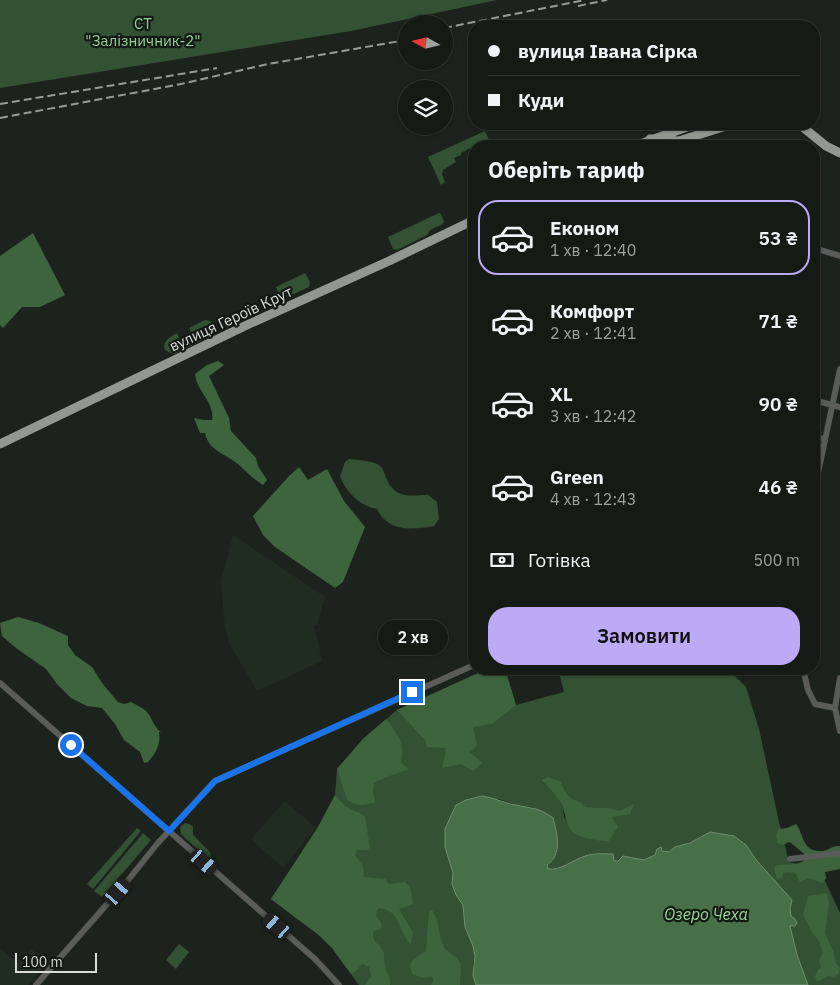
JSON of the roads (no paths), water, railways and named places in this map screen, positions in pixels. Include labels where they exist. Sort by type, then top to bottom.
[{"type":"main road","points":[[650,140],[678,130]]},
{"type":"main road","points":[[685,140],[714,130]]},
{"type":"main road","points":[[807,130],[819,140]]},
{"type":"main road","points":[[820,141],[840,153]]},
{"type":"main road","name":"вулиця Героїв Крут","points":[[0,444],[468,223]]},
{"type":"street","points":[[820,250],[840,256]]},
{"type":"street","points":[[820,463],[840,369]]},
{"type":"street","points":[[820,402],[840,407]]},
{"type":"street","points":[[820,438],[825,439]]},
{"type":"street","points":[[36,985],[169,831],[215,781],[468,668]]},
{"type":"street","points":[[804,675],[808,690],[815,704],[835,708]]},
{"type":"street","points":[[840,678],[835,708],[840,731]]},
{"type":"street","points":[[0,683],[315,959],[339,985]]},
{"type":"street","points":[[790,859],[840,853]]},
{"type":"water","name":"Озеро Чеха","points":[[482,796],[537,809],[553,818],[558,843],[555,855],[547,865],[548,869],[557,868],[585,856],[595,854],[613,854],[614,861],[618,861],[623,856],[644,860],[655,855],[657,849],[661,847],[662,851],[669,852],[675,847],[690,843],[710,832],[734,836],[746,845],[757,861],[792,900],[791,916],[797,923],[795,926],[790,926],[797,955],[808,985],[476,985],[473,975],[475,956],[465,927],[463,905],[456,895],[452,884],[453,873],[445,847],[445,829],[456,805]]},
{"type":"railway","points":[[484,20],[585,0]]},
{"type":"railway","points":[[578,6],[607,0]]},
{"type":"railway","points":[[453,26],[468,23]]},
{"type":"railway","points":[[0,118],[181,84],[268,64],[398,41]]},
{"type":"railway","points":[[0,104],[217,68]]},
{"type":"park label","name":"СТ \"Залізничник-2\"","points":[[143,32]]}]
